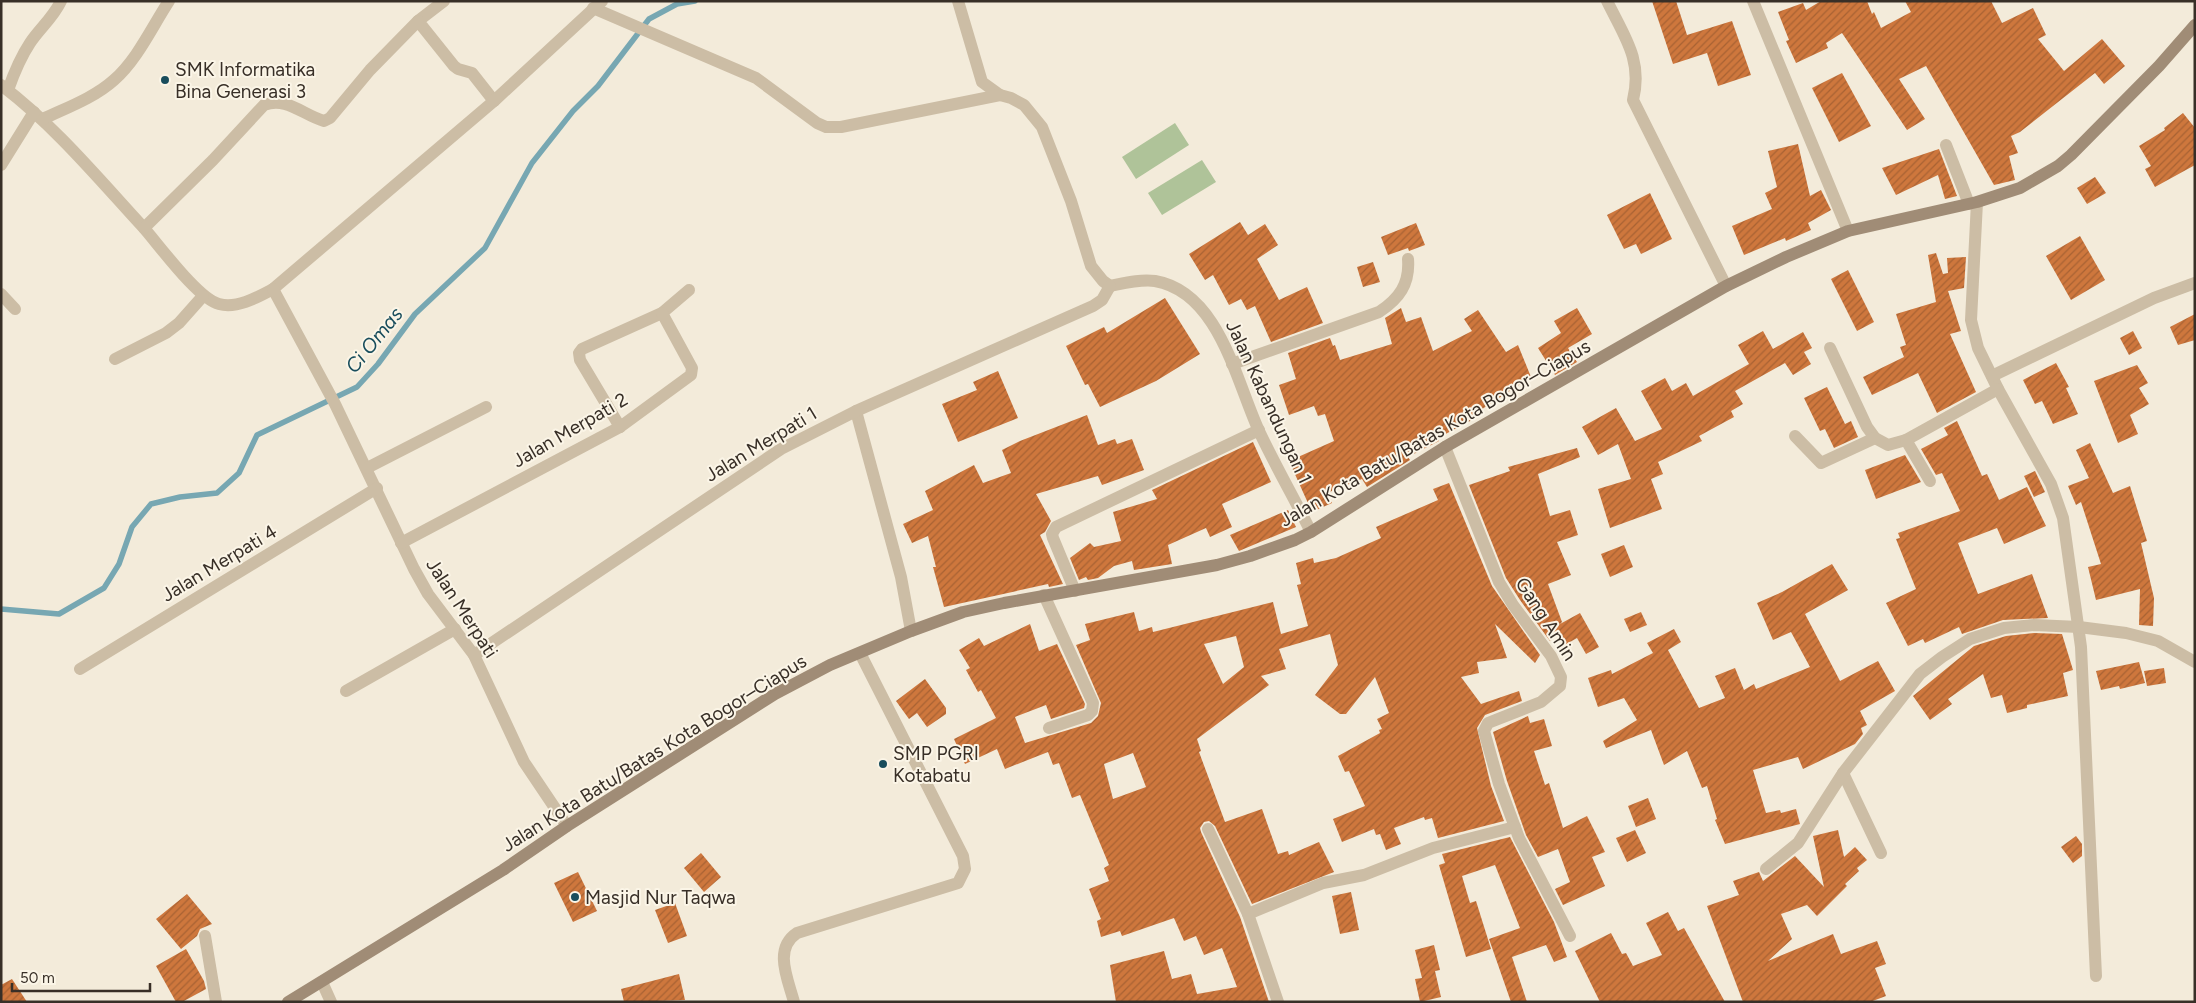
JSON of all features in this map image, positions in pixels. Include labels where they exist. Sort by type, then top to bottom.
[{"type":"main road","name":"Jalan Kota Batu/Batas Kota Bogor–Ciapus","points":[[288,1002],[504,870],[567,826],[775,694],[805,677],[911,631],[963,612],[1217,565],[1268,550],[1311,532],[1445,447],[1726,286],[1794,253],[1848,230],[1973,203],[2020,188],[2058,166],[2095,132],[2159,66],[2195,25]]},
{"type":"street","points":[[54,14],[60,1]]},
{"type":"street","points":[[66,1],[31,41],[5,87],[38,116],[144,228],[203,296],[219,304],[234,305],[260,296],[273,289],[494,101],[598,5],[656,37],[756,78],[810,119],[826,127],[841,128],[1000,95]]},
{"type":"street","points":[[1,165],[38,116],[101,90],[114,81],[137,52],[169,1]]},
{"type":"street","points":[[144,228],[213,160],[264,105],[273,102],[285,103],[317,119],[324,121],[330,118],[370,70],[418,21],[444,1]]},
{"type":"street","points":[[958,1],[982,82],[1000,95],[1024,105],[1042,127],[1071,201],[1092,266],[1110,286]]},
{"type":"street","points":[[1607,1],[1635,60],[1637,84],[1633,100],[1726,286]]},
{"type":"street","points":[[1753,1],[1848,230]]},
{"type":"street","points":[[418,21],[454,66],[472,73],[494,101]]},
{"type":"street","points":[[1946,145],[1973,203],[1971,320],[1978,348],[1998,389],[2058,499],[2079,627],[2096,976]]},
{"type":"street","points":[[1232,364],[1379,312],[1394,302],[1405,286],[1409,271],[1408,258]]},
{"type":"street","name":"Jalan Kabandungan 1","points":[[1110,286],[1145,280],[1157,282],[1181,292],[1206,314],[1224,344],[1259,430],[1311,532]]},
{"type":"street","points":[[1992,376],[2154,298],[2195,283]]},
{"type":"street","name":"Jalan Merpati 1","points":[[474,655],[761,461],[856,411],[1093,306],[1102,300],[1110,286]]},
{"type":"street","name":"Jalan Merpati","points":[[273,289],[335,404],[377,488],[401,543],[428,594],[474,655],[524,762],[567,826]]},
{"type":"street","points":[[620,427],[580,360],[579,353],[582,349],[662,313],[689,290]]},
{"type":"street","points":[[1,294],[14,309]]},
{"type":"street","points":[[115,359],[173,328],[203,296]]},
{"type":"street","name":"Jalan Merpati 2","points":[[401,543],[620,427],[693,372],[662,313]]},
{"type":"street","points":[[1830,348],[1866,427],[1875,438],[1888,445],[1906,440],[1998,389]]},
{"type":"street","points":[[367,468],[486,407]]},
{"type":"street","points":[[856,411],[900,575],[911,631]]},
{"type":"street","points":[[1075,591],[1053,538],[1052,534],[1056,527],[1259,430]]},
{"type":"street","points":[[1795,436],[1821,463],[1875,438]]},
{"type":"street","points":[[1906,440],[1930,481]]},
{"type":"street","name":"Gang Amin","points":[[1445,447],[1499,582],[1513,605],[1551,656],[1561,676],[1560,686],[1550,696],[1488,723],[1484,727],[1498,784],[1515,827],[1570,936]]},
{"type":"street","name":"Jalan Merpati 4","points":[[80,669],[377,488]]},
{"type":"street","points":[[1044,596],[1093,703],[1092,711],[1088,714],[1049,728]]},
{"type":"street","points":[[1766,869],[1798,843],[1843,773],[1920,674],[1970,639],[2004,628],[2034,625],[2079,627],[2126,633],[2158,641],[2195,662]]},
{"type":"street","points":[[346,690],[456,629]]},
{"type":"street","points":[[794,1002],[784,958],[787,942],[792,936],[958,883],[965,869],[963,856],[860,653]]},
{"type":"street","points":[[1843,773],[1881,853]]},
{"type":"street","points":[[1248,914],[1315,885],[1364,875],[1432,848],[1515,827]]},
{"type":"street","points":[[1208,829],[1248,914],[1278,1002]]},
{"type":"street","points":[[205,936],[216,1002]]},
{"type":"street","points":[[322,982],[331,1002]]},
{"type":"green space","points":[[1175,123],[1189,145],[1136,179],[1122,157]]},
{"type":"green space","points":[[1202,160],[1216,182],[1162,215],[1148,193]]},
{"type":"building","points":[[1652,1],[1676,1],[1687,35],[1732,21],[1751,75],[1718,86],[1707,53],[1673,64]]},
{"type":"building","points":[[1821,1],[1867,1],[1872,14],[1874,12],[1881,28],[1911,12],[1905,1],[1991,1],[2002,23],[2033,8],[2046,35],[2038,39],[2064,71],[2102,39],[2125,66],[2104,84],[2095,73],[2020,132],[2011,136],[2018,153],[2009,156],[2015,180],[1994,185],[1926,66],[1899,79],[1925,119],[1907,130],[1842,33],[1826,43],[1828,48],[1796,63],[1786,41],[1789,40],[1778,12],[1803,3],[1806,10]]},
{"type":"building","points":[[1842,73],[1871,126],[1839,142],[1812,88]]},
{"type":"building","points":[[2183,113],[2195,128],[2195,165],[2155,187],[2145,169],[2151,166],[2139,146],[2165,130],[2164,128]]},
{"type":"building","points":[[1798,144],[1810,196],[1821,190],[1831,210],[1808,223],[1811,230],[1786,241],[1785,238],[1744,255],[1732,226],[1772,209],[1765,193],[1777,187],[1768,151]]},
{"type":"building","points":[[1939,149],[1957,196],[1945,199],[1938,175],[1896,195],[1882,168]]},
{"type":"building","points":[[2095,177],[2106,193],[2087,204],[2077,188]]},
{"type":"building","points":[[1650,193],[1672,239],[1641,254],[1636,244],[1624,249],[1607,215]]},
{"type":"building","points":[[1240,222],[1248,235],[1265,224],[1278,245],[1257,259],[1279,300],[1307,287],[1323,323],[1271,342],[1255,306],[1247,310],[1241,299],[1229,305],[1213,275],[1205,280],[1189,254]]},
{"type":"building","points":[[1416,223],[1425,245],[1409,251],[1408,248],[1388,255],[1381,237]]},
{"type":"building","points":[[2080,236],[2105,280],[2071,300],[2046,256]]},
{"type":"building","points":[[1936,253],[1943,274],[1948,273],[1947,258],[1966,257],[1964,288],[1948,291],[1961,331],[1950,334],[1976,392],[1937,413],[1918,373],[1872,395],[1863,377],[1904,357],[1900,347],[1906,345],[1896,314],[1936,302],[1928,255]]},
{"type":"building","points":[[1373,262],[1380,282],[1363,287],[1357,267]]},
{"type":"building","points":[[1848,270],[1874,322],[1857,331],[1831,279]]},
{"type":"building","points":[[1165,298],[1200,354],[1156,381],[1100,407],[1088,384],[1085,385],[1066,346],[1104,327],[1107,333]]},
{"type":"building","points":[[1401,308],[1406,322],[1421,317],[1433,351],[1472,331],[1464,319],[1478,310],[1506,352],[1518,345],[1531,377],[1470,417],[1472,420],[1438,438],[1439,441],[1408,457],[1410,460],[1367,487],[1362,479],[1327,493],[1332,503],[1312,512],[1289,461],[1334,441],[1325,414],[1318,416],[1314,406],[1289,415],[1279,385],[1296,379],[1288,353],[1330,338],[1333,346],[1335,345],[1340,360],[1392,344],[1385,318]]},
{"type":"building","points":[[1577,308],[1592,334],[1568,348],[1577,362],[1555,375],[1538,348],[1561,333],[1554,321]]},
{"type":"building","points":[[2195,314],[2195,340],[2178,345],[2170,327]]},
{"type":"building","points":[[1763,331],[1773,349],[1803,332],[1812,348],[1804,352],[1811,364],[1793,375],[1785,363],[1735,391],[1743,404],[1731,411],[1734,417],[1699,436],[1702,441],[1658,462],[1663,474],[1651,479],[1662,509],[1610,528],[1598,489],[1631,479],[1618,444],[1598,455],[1582,427],[1616,408],[1635,441],[1662,429],[1641,391],[1665,378],[1672,391],[1686,383],[1693,396],[1749,364],[1738,345]]},
{"type":"building","points":[[2133,331],[2142,348],[2129,355],[2120,338]]},
{"type":"building","points":[[2056,363],[2069,387],[2066,388],[2078,414],[2053,424],[2042,401],[2035,404],[2023,380]]},
{"type":"building","points":[[2137,365],[2148,383],[2139,388],[2149,404],[2130,415],[2138,434],[2118,443],[2094,381]]},
{"type":"building","points":[[998,371],[1018,418],[958,442],[942,404],[977,390],[973,382]]},
{"type":"building","points":[[1827,387],[1845,424],[1851,421],[1858,437],[1834,448],[1825,429],[1820,431],[1804,398]]},
{"type":"building","points":[[1087,415],[1098,445],[1115,439],[1117,444],[1132,439],[1144,470],[1102,485],[1098,476],[1036,494],[1051,521],[1045,532],[1040,535],[1063,584],[1049,587],[1048,584],[944,607],[933,567],[936,567],[928,536],[912,543],[903,524],[933,510],[925,491],[974,465],[983,483],[1011,473],[1002,450]]},
{"type":"building","points":[[1957,421],[1982,476],[1987,474],[1999,500],[2027,487],[2046,526],[2004,544],[1997,528],[1958,543],[1978,594],[2032,574],[2048,618],[2003,620],[1962,634],[1959,627],[1925,643],[1923,639],[1908,646],[1886,603],[1916,589],[1896,539],[1900,538],[1898,533],[1960,511],[1942,473],[1936,475],[1921,449],[1948,435],[1944,428]]},
{"type":"building","points":[[1253,442],[1271,482],[1222,504],[1232,527],[1210,537],[1206,528],[1168,545],[1172,564],[1134,570],[1132,561],[1114,566],[1098,578],[1088,580],[1086,577],[1079,580],[1070,558],[1090,543],[1094,547],[1121,541],[1113,512],[1157,499],[1152,490]]},
{"type":"building","points":[[2090,443],[2113,493],[2130,486],[2147,541],[2141,543],[2154,598],[2153,626],[2139,625],[2140,589],[2096,600],[2088,567],[2101,564],[2081,502],[2076,505],[2068,486],[2089,478],[2076,450]]},
{"type":"building","points":[[1577,448],[1580,457],[1538,474],[1550,516],[1570,510],[1578,535],[1557,542],[1571,575],[1548,584],[1562,622],[1560,624],[1580,613],[1599,647],[1586,654],[1577,638],[1563,646],[1555,632],[1550,641],[1520,600],[1506,578],[1469,485],[1510,471],[1508,467]]},
{"type":"building","points":[[1905,455],[1921,482],[1876,499],[1865,470]]},
{"type":"building","points":[[2035,471],[2045,492],[2034,497],[2024,476]]},
{"type":"building","points":[[1449,483],[1492,586],[1540,655],[1535,663],[1495,624],[1507,658],[1477,662],[1479,673],[1461,677],[1481,704],[1519,691],[1522,701],[1485,715],[1477,728],[1491,786],[1504,821],[1438,838],[1432,818],[1425,820],[1424,817],[1394,828],[1401,844],[1386,850],[1380,834],[1376,835],[1374,829],[1342,842],[1333,819],[1365,806],[1349,771],[1345,772],[1338,756],[1380,733],[1379,730],[1382,729],[1377,719],[1389,713],[1375,677],[1346,714],[1340,714],[1315,695],[1338,665],[1330,634],[1279,649],[1286,669],[1261,676],[1269,685],[1197,739],[1201,751],[1199,752],[1225,822],[1262,809],[1278,854],[1288,851],[1289,855],[1319,842],[1334,872],[1252,904],[1215,826],[1209,821],[1204,822],[1200,828],[1201,832],[1240,917],[1269,1002],[1116,1002],[1110,965],[1164,951],[1172,979],[1191,974],[1197,994],[1237,987],[1222,948],[1204,955],[1196,936],[1184,941],[1174,918],[1122,936],[1120,931],[1101,937],[1097,921],[1101,919],[1089,889],[1109,881],[1104,868],[1109,865],[1080,795],[1072,798],[1059,763],[1053,765],[1048,752],[1005,769],[997,749],[965,764],[954,739],[996,718],[981,690],[978,692],[966,670],[970,668],[959,650],[979,638],[984,646],[1030,624],[1039,651],[1057,644],[1085,704],[1084,708],[1051,719],[1046,705],[1015,717],[1025,743],[1091,723],[1098,716],[1101,703],[1076,645],[1090,640],[1085,624],[1134,612],[1139,631],[1152,627],[1153,632],[1273,602],[1281,634],[1308,626],[1297,585],[1301,584],[1296,563],[1313,558],[1314,563],[1336,558],[1381,538],[1376,527],[1438,500],[1433,489]],"holes":[[[1236,636],[1244,667],[1223,684],[1204,644]],[[1133,753],[1146,787],[1113,799],[1104,764]]]},
{"type":"building","points":[[1288,510],[1296,527],[1239,551],[1230,535]]},
{"type":"building","points":[[1624,545],[1633,567],[1610,577],[1601,554]]},
{"type":"building","points":[[1832,564],[1848,590],[1805,614],[1840,681],[1878,661],[1895,691],[1860,711],[1867,725],[1861,728],[1863,734],[1855,744],[1803,769],[1798,757],[1753,770],[1766,813],[1780,810],[1781,813],[1796,809],[1800,824],[1725,844],[1715,820],[1717,819],[1707,786],[1702,788],[1687,751],[1664,765],[1651,730],[1606,748],[1603,741],[1637,720],[1624,698],[1598,707],[1588,678],[1611,670],[1612,674],[1653,653],[1647,643],[1674,629],[1681,642],[1668,650],[1699,708],[1725,698],[1715,676],[1735,668],[1744,690],[1754,684],[1756,689],[1810,667],[1791,632],[1773,640],[1757,603],[1782,592]]},
{"type":"building","points":[[1641,612],[1647,625],[1630,632],[1624,619]]},
{"type":"building","points":[[2034,633],[2062,634],[2073,670],[2063,673],[2068,696],[2027,705],[2027,708],[2007,713],[2002,695],[1991,698],[1983,674],[1948,699],[1952,704],[1930,720],[1913,696],[1974,646],[2006,636]]},
{"type":"building","points":[[2139,662],[2145,683],[2120,689],[2119,686],[2101,690],[2096,671]]},
{"type":"building","points":[[2164,668],[2166,683],[2147,686],[2144,671]]},
{"type":"building","points":[[925,679],[946,708],[946,714],[927,727],[917,713],[909,719],[896,701]]},
{"type":"building","points":[[1528,716],[1530,723],[1544,719],[1552,746],[1534,751],[1545,785],[1549,783],[1563,828],[1587,816],[1605,852],[1592,857],[1605,886],[1563,905],[1555,889],[1570,882],[1558,849],[1538,857],[1526,835],[1507,781],[1493,732]]},
{"type":"building","points":[[1648,798],[1656,819],[1636,827],[1628,806]]},
{"type":"building","points":[[1635,830],[1646,853],[1627,862],[1616,838]]},
{"type":"building","points":[[1838,830],[1844,857],[1855,847],[1867,860],[1857,868],[1859,871],[1845,884],[1847,886],[1817,916],[1807,905],[1781,914],[1792,939],[1768,961],[1833,934],[1841,954],[1877,941],[1886,964],[1875,968],[1886,996],[1870,1002],[1743,1002],[1707,906],[1739,895],[1733,881],[1759,872],[1763,881],[1795,856],[1824,887],[1813,836]]},
{"type":"building","points":[[2076,836],[2082,844],[2082,856],[2073,863],[2061,847]]},
{"type":"building","points":[[1510,837],[1554,922],[1567,957],[1554,962],[1546,945],[1512,957],[1527,1002],[1511,1002],[1489,939],[1520,928],[1495,865],[1462,876],[1470,903],[1476,901],[1491,949],[1466,957],[1439,865],[1445,863],[1442,854]]},
{"type":"building","points":[[701,853],[721,877],[704,892],[684,868]]},
{"type":"building","name":"Masjid Nur Taqwa","points":[[578,872],[597,911],[573,922],[554,883]]},
{"type":"building","points":[[1351,892],[1359,930],[1340,934],[1332,896]]},
{"type":"building","points":[[187,894],[212,924],[200,929],[197,936],[181,949],[156,919]]},
{"type":"building","points":[[675,903],[687,936],[668,943],[655,910]]},
{"type":"building","points":[[1668,912],[1678,931],[1684,928],[1725,1002],[1600,1002],[1575,951],[1611,933],[1622,954],[1626,953],[1633,966],[1662,955],[1646,923]]},
{"type":"building","points":[[1434,945],[1440,970],[1435,971],[1441,997],[1420,1002],[1415,979],[1422,978],[1415,950]]},
{"type":"building","points":[[186,949],[204,981],[206,989],[182,1002],[176,1002],[156,966]]},
{"type":"building","points":[[679,974],[685,1000],[624,1002],[621,989]]},
{"type":"building","points":[[12,979],[27,1002],[1,1002],[1,985]]},
{"type":"waterway","name":"Ci Omas","points":[[1,609],[59,614],[104,588],[119,564],[132,527],[151,504],[180,497],[217,493],[239,473],[257,435],[357,387],[378,364],[415,314],[485,248],[532,163],[573,111],[598,86],[649,19],[677,4],[695,1]]},
{"type":"place","name":"SMK Informatika Bina Generasi 3","points":[[165,80]]},
{"type":"place","name":"SMP PGRI Kotabatu","points":[[883,764]]},
{"type":"place","name":"Masjid Nur Taqwa","points":[[575,897]]}]
